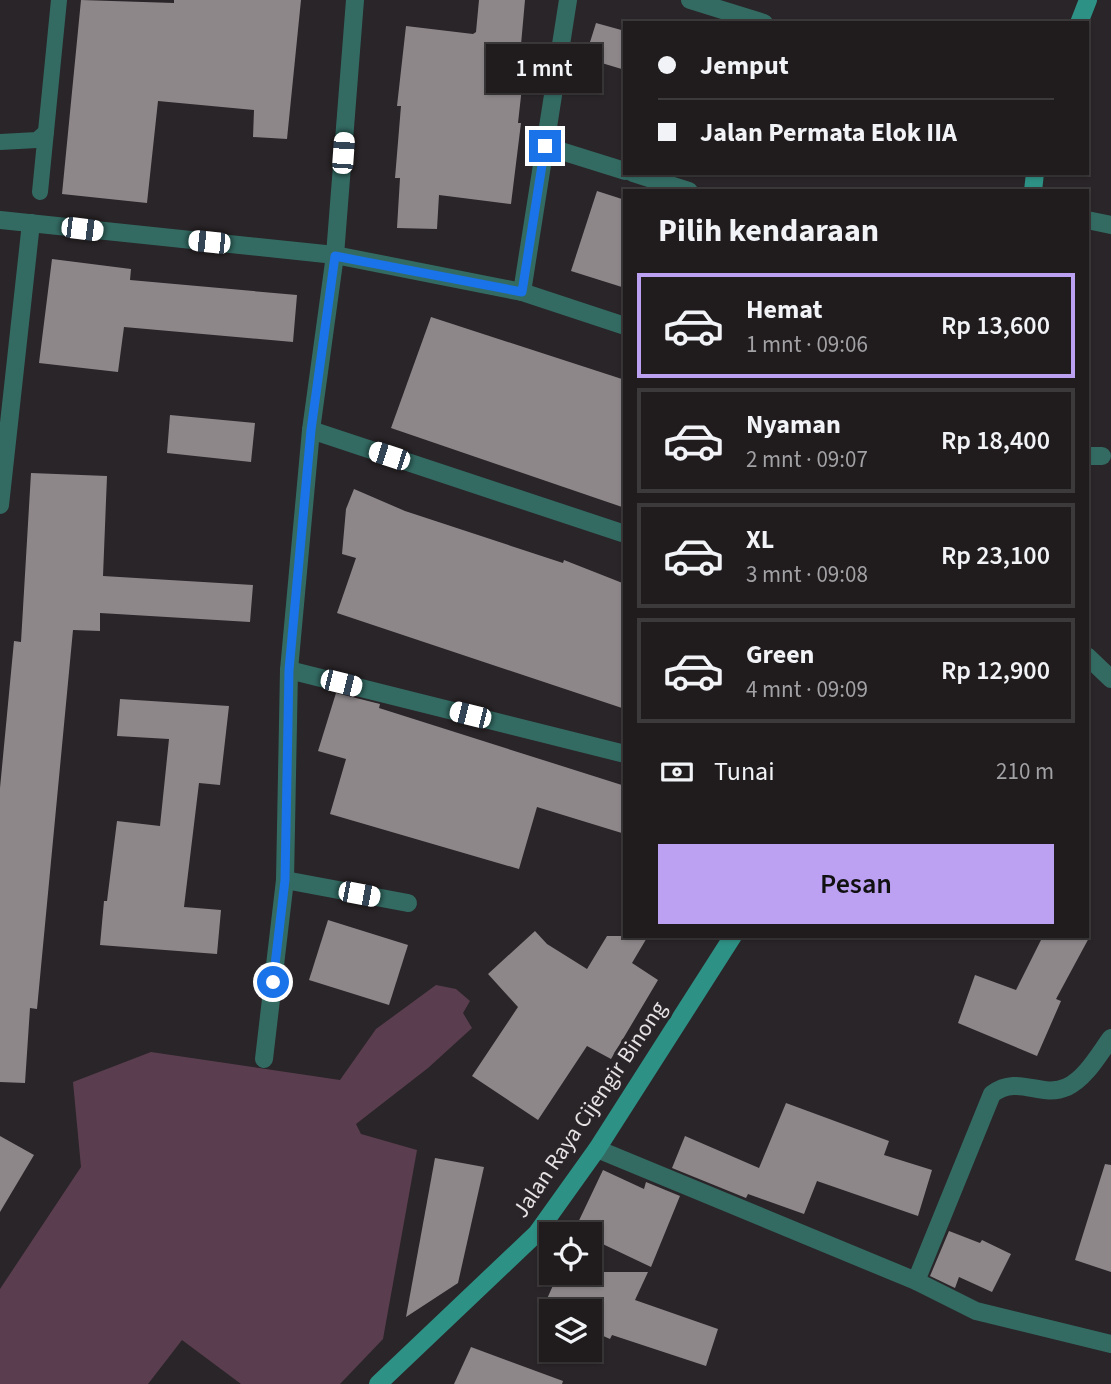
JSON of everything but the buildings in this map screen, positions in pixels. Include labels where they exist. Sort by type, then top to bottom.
[{"type":"street","points":[[264,1059],[285,880],[289,670],[311,430],[335,256],[355,0]]},
{"type":"street","points":[[522,292],[568,0]]},
{"type":"street","points":[[690,0],[758,21]]},
{"type":"street","points":[[1080,21],[1088,0]]},
{"type":"street","points":[[545,146],[623,170]]},
{"type":"street","points":[[639,175],[683,189]]},
{"type":"street","points":[[0,220],[335,256],[522,292],[623,325]]},
{"type":"street","points":[[1089,220],[1111,225]]},
{"type":"street","points":[[0,505],[31,223]]},
{"type":"street","points":[[311,430],[623,533]]},
{"type":"street","points":[[1089,658],[1111,679]]},
{"type":"street","points":[[289,670],[623,754]]},
{"type":"street","points":[[285,880],[408,903]]},
{"type":"street","name":"Jalan Raya Cijengir Binong","points":[[378,1384],[537,1233],[597,1149],[732,938]]},
{"type":"street","points":[[916,1281],[992,1094],[1004,1086],[1016,1084],[1050,1090],[1066,1088],[1081,1078],[1111,1038]]},
{"type":"street","points":[[597,1149],[916,1281],[976,1311],[1111,1345]]},
{"type":"lane","points":[[40,192],[59,0]]},
{"type":"lane","points":[[0,142],[37,140],[46,132]]},
{"type":"shaded area","points":[[436,985],[456,989],[470,1001],[463,1013],[472,1028],[428,1068],[356,1124],[361,1134],[417,1150],[383,1339],[340,1384],[241,1384],[182,1340],[148,1384],[0,1384],[0,1289],[81,1167],[73,1082],[151,1052],[340,1080],[376,1029]]},
{"type":"route","points":[[273,982],[285,880],[289,670],[311,430],[335,256],[522,292],[545,146]]}]
